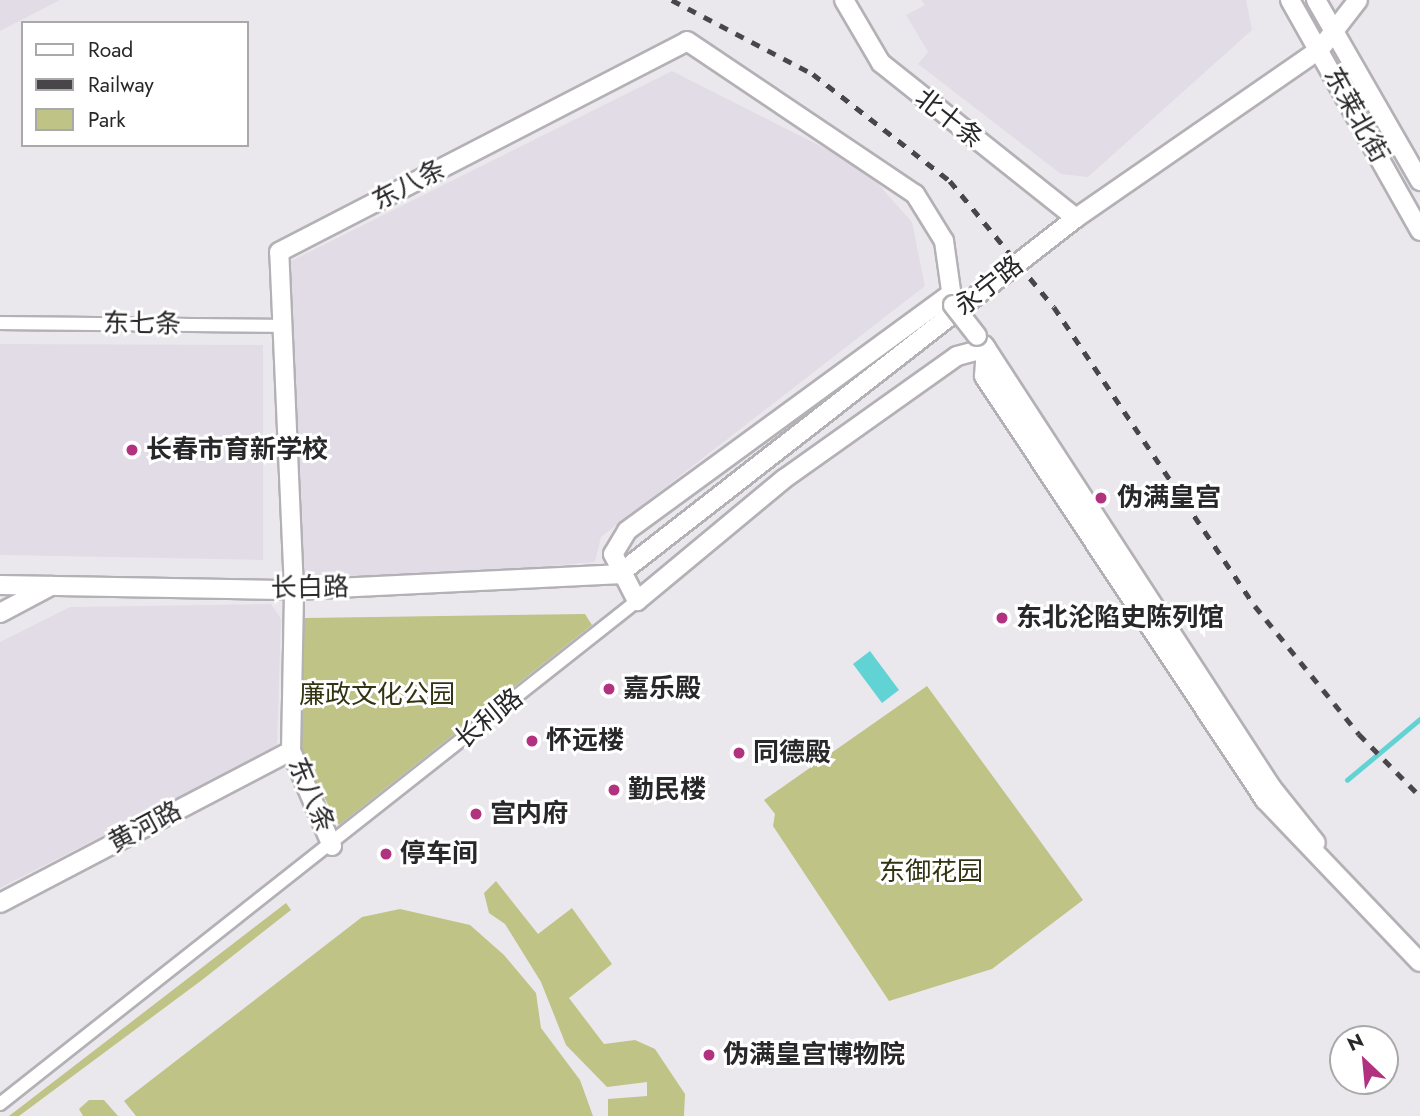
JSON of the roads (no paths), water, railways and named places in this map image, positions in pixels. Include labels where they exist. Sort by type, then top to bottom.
[{"type":"street","name":"北十条","points":[[844,0],[881,63],[1076,218]]},
{"type":"street","name":"东莱北街","points":[[1290,0],[1320,49],[1420,231]]},
{"type":"street","name":"东莱北街","points":[[1316,0],[1420,181]]},
{"type":"street","name":"永宁路","points":[[619,574],[1076,218],[1320,49],[1358,0]]},
{"type":"street","name":"东八条","points":[[332,846],[291,751],[293,590],[279,252],[687,41],[915,194],[944,241],[951,300]]},
{"type":"street","points":[[637,601],[619,574],[613,554],[627,531],[951,300],[1272,788],[1337,870],[1420,951]]},
{"type":"street","name":"东七条","points":[[0,323],[284,326]]},
{"type":"street","points":[[981,342],[984,376],[1265,800],[1420,962]]},
{"type":"street","name":"长利路","points":[[0,1104],[332,846],[784,479],[957,356],[981,342]]},
{"type":"street","name":"长白路","points":[[0,585],[293,590],[619,574]]},
{"type":"street","points":[[0,613],[54,585]]},
{"type":"street","name":"黄河路","points":[[0,903],[291,751]]},
{"type":"water","points":[[870,651],[899,690],[882,703],[853,664]]},
{"type":"waterway","points":[[1347,780],[1420,719]]},
{"type":"railway","points":[[672,0],[813,74],[950,181],[1054,307],[1255,606],[1359,734],[1420,796]]},
{"type":"place","name":"长春市育新学校","points":[[132,450]]},
{"type":"place","name":"伪满皇宫","points":[[1101,498]]},
{"type":"place","name":"东北沦陷史陈列馆","points":[[1002,618]]},
{"type":"place","name":"嘉乐殿","points":[[609,689]]},
{"type":"place","name":"怀远楼","points":[[532,741]]},
{"type":"place","name":"同德殿","points":[[739,753]]},
{"type":"place","name":"勤民楼","points":[[614,790]]},
{"type":"place","name":"宫内府","points":[[476,814]]},
{"type":"place","name":"停车间","points":[[386,854]]},
{"type":"place","name":"伪满皇宫博物院","points":[[709,1055]]},
{"type":"park label","name":"廉政文化公园","points":[[377,695]]},
{"type":"park label","name":"东御花园","points":[[931,872]]}]
